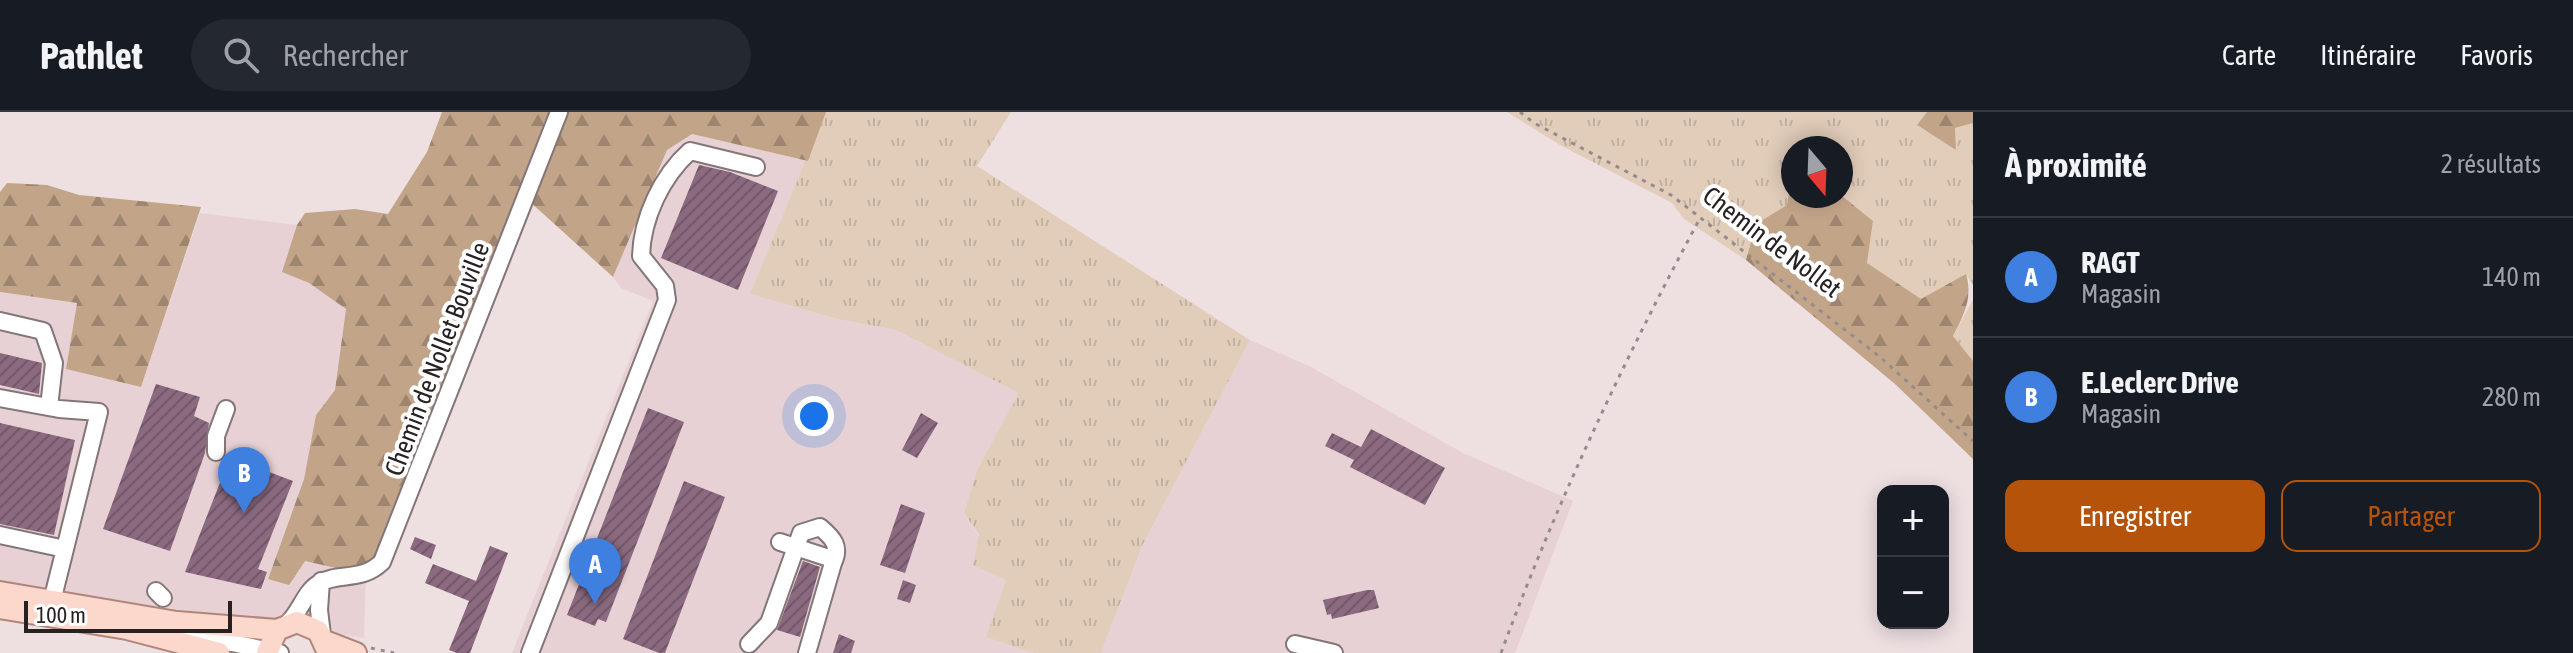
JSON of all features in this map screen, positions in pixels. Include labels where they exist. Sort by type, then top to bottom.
[{"type":"main road","points":[[0,592],[177,622],[282,627],[306,623],[325,643],[356,653]]},
{"type":"main road","points":[[0,608],[127,629],[219,653]]},
{"type":"main road","points":[[271,652],[282,627]]},
{"type":"street","name":"Chemin de Nollet Bouville","points":[[321,581],[357,577],[372,572],[382,562],[559,112]]},
{"type":"street","points":[[530,653],[667,300],[665,286],[641,256],[642,232],[672,167],[690,151],[756,167]]},
{"type":"street","points":[[0,321],[43,331],[53,349],[49,407]]},
{"type":"street","points":[[0,398],[99,412],[52,601]]},
{"type":"street","points":[[216,452],[216,436],[226,409]]},
{"type":"street","points":[[749,644],[769,623],[787,545],[801,533],[820,527],[833,537],[837,547],[807,653]]},
{"type":"street","points":[[0,535],[65,549]]},
{"type":"street","points":[[787,545],[831,561]]},
{"type":"street","points":[[282,627],[304,605],[309,590],[321,581]]},
{"type":"street","points":[[321,581],[319,610],[325,643]]},
{"type":"street","points":[[0,600],[205,635],[271,652]]},
{"type":"street","points":[[177,622],[205,635]]},
{"type":"street","points":[[1295,644],[1334,653]]},
{"type":"path","name":"Chemin de Nollet","points":[[1520,112],[1534,123],[1671,195],[1880,357],[1973,441]]},
{"type":"path","points":[[1501,653],[1538,553],[1565,493],[1699,219]]},
{"type":"shaded area","points":[[691,134],[808,161],[750,294],[837,319],[896,330],[1020,393],[977,470],[964,513],[1006,580],[987,637],[1034,653],[512,653],[653,301],[621,288],[613,277],[667,150]]},
{"type":"shaded area","points":[[200,213],[297,225],[283,272],[309,283],[346,309],[335,390],[316,415],[304,479],[268,578],[305,561],[340,569],[366,568],[364,638],[0,582],[0,292],[77,303],[66,369],[141,387]]},
{"type":"shaded area","points":[[1250,340],[1311,367],[1463,453],[1573,501],[1515,653],[1101,653],[1142,546]]},
{"type":"green space","points":[[442,112],[550,112],[380,549],[366,568],[340,569],[305,561],[289,585],[268,579],[304,479],[316,415],[335,390],[346,309],[309,283],[282,272],[297,225],[305,213],[355,209],[388,214],[427,152]]},
{"type":"green space","points":[[565,112],[826,112],[808,161],[692,134],[667,150],[613,277],[529,201]]},
{"type":"green space","points":[[826,112],[1011,112],[977,166],[1250,340],[1142,546],[1101,653],[1034,653],[986,637],[1006,580],[973,565],[979,535],[964,513],[977,470],[1019,393],[896,330],[837,319],[750,294]]},
{"type":"green space","points":[[1507,112],[1927,112],[1918,126],[1956,149],[1955,128],[1973,123],[1973,285],[1966,275],[1921,300],[1867,263],[1873,221],[1853,205],[1853,136],[1781,136],[1782,208],[1756,224],[1746,260],[1684,219],[1672,203],[1560,145]]},
{"type":"green space","points":[[1927,112],[1973,112],[1973,123],[1955,128],[1956,150],[1917,125]]},
{"type":"green space","points":[[7,183],[47,185],[79,195],[201,207],[141,387],[66,369],[77,303],[0,292],[0,192]]},
{"type":"green space","points":[[1853,205],[1873,221],[1867,263],[1921,299],[1966,274],[1968,299],[1953,336],[1973,361],[1973,459],[1895,384],[1746,260],[1756,224],[1782,208],[1853,208]]},
{"type":"green space","points":[[1973,300],[1973,361],[1953,336]]},
{"type":"building","points":[[699,165],[730,172],[778,191],[738,290],[661,258]]},
{"type":"building","points":[[0,353],[42,363],[39,394],[0,385]]},
{"type":"building","points":[[156,384],[200,397],[194,416],[209,423],[205,453],[170,551],[103,529]]},
{"type":"building","points":[[648,408],[684,422],[606,622],[598,619],[595,626],[567,615]]},
{"type":"building","points":[[921,413],[938,423],[917,458],[902,450]]},
{"type":"building","points":[[0,423],[75,440],[54,535],[0,524]]},
{"type":"building","points":[[1371,429],[1445,468],[1425,505],[1350,467],[1354,460],[1325,446],[1332,433],[1361,447]]},
{"type":"building","points":[[230,457],[293,481],[258,569],[267,572],[261,589],[185,572]]},
{"type":"building","points":[[684,481],[725,497],[665,653],[659,653],[623,639]]},
{"type":"building","points":[[901,504],[925,513],[905,573],[880,565]]},
{"type":"building","points":[[415,537],[436,545],[431,559],[410,549]]},
{"type":"building","points":[[490,546],[508,553],[470,653],[457,653],[449,650],[469,601],[425,583],[433,564],[476,581]]},
{"type":"building","points":[[803,561],[820,567],[800,637],[777,630]]},
{"type":"building","points":[[903,580],[916,585],[910,603],[897,599]]},
{"type":"building","points":[[1374,590],[1379,608],[1332,619],[1331,614],[1327,615],[1323,600]]},
{"type":"building","points":[[839,634],[855,641],[851,653],[833,653]]},
{"type":"place","name":"E.Leclerc Drive","points":[[244,513]]},
{"type":"place","name":"RAGT","points":[[595,604]]}]
